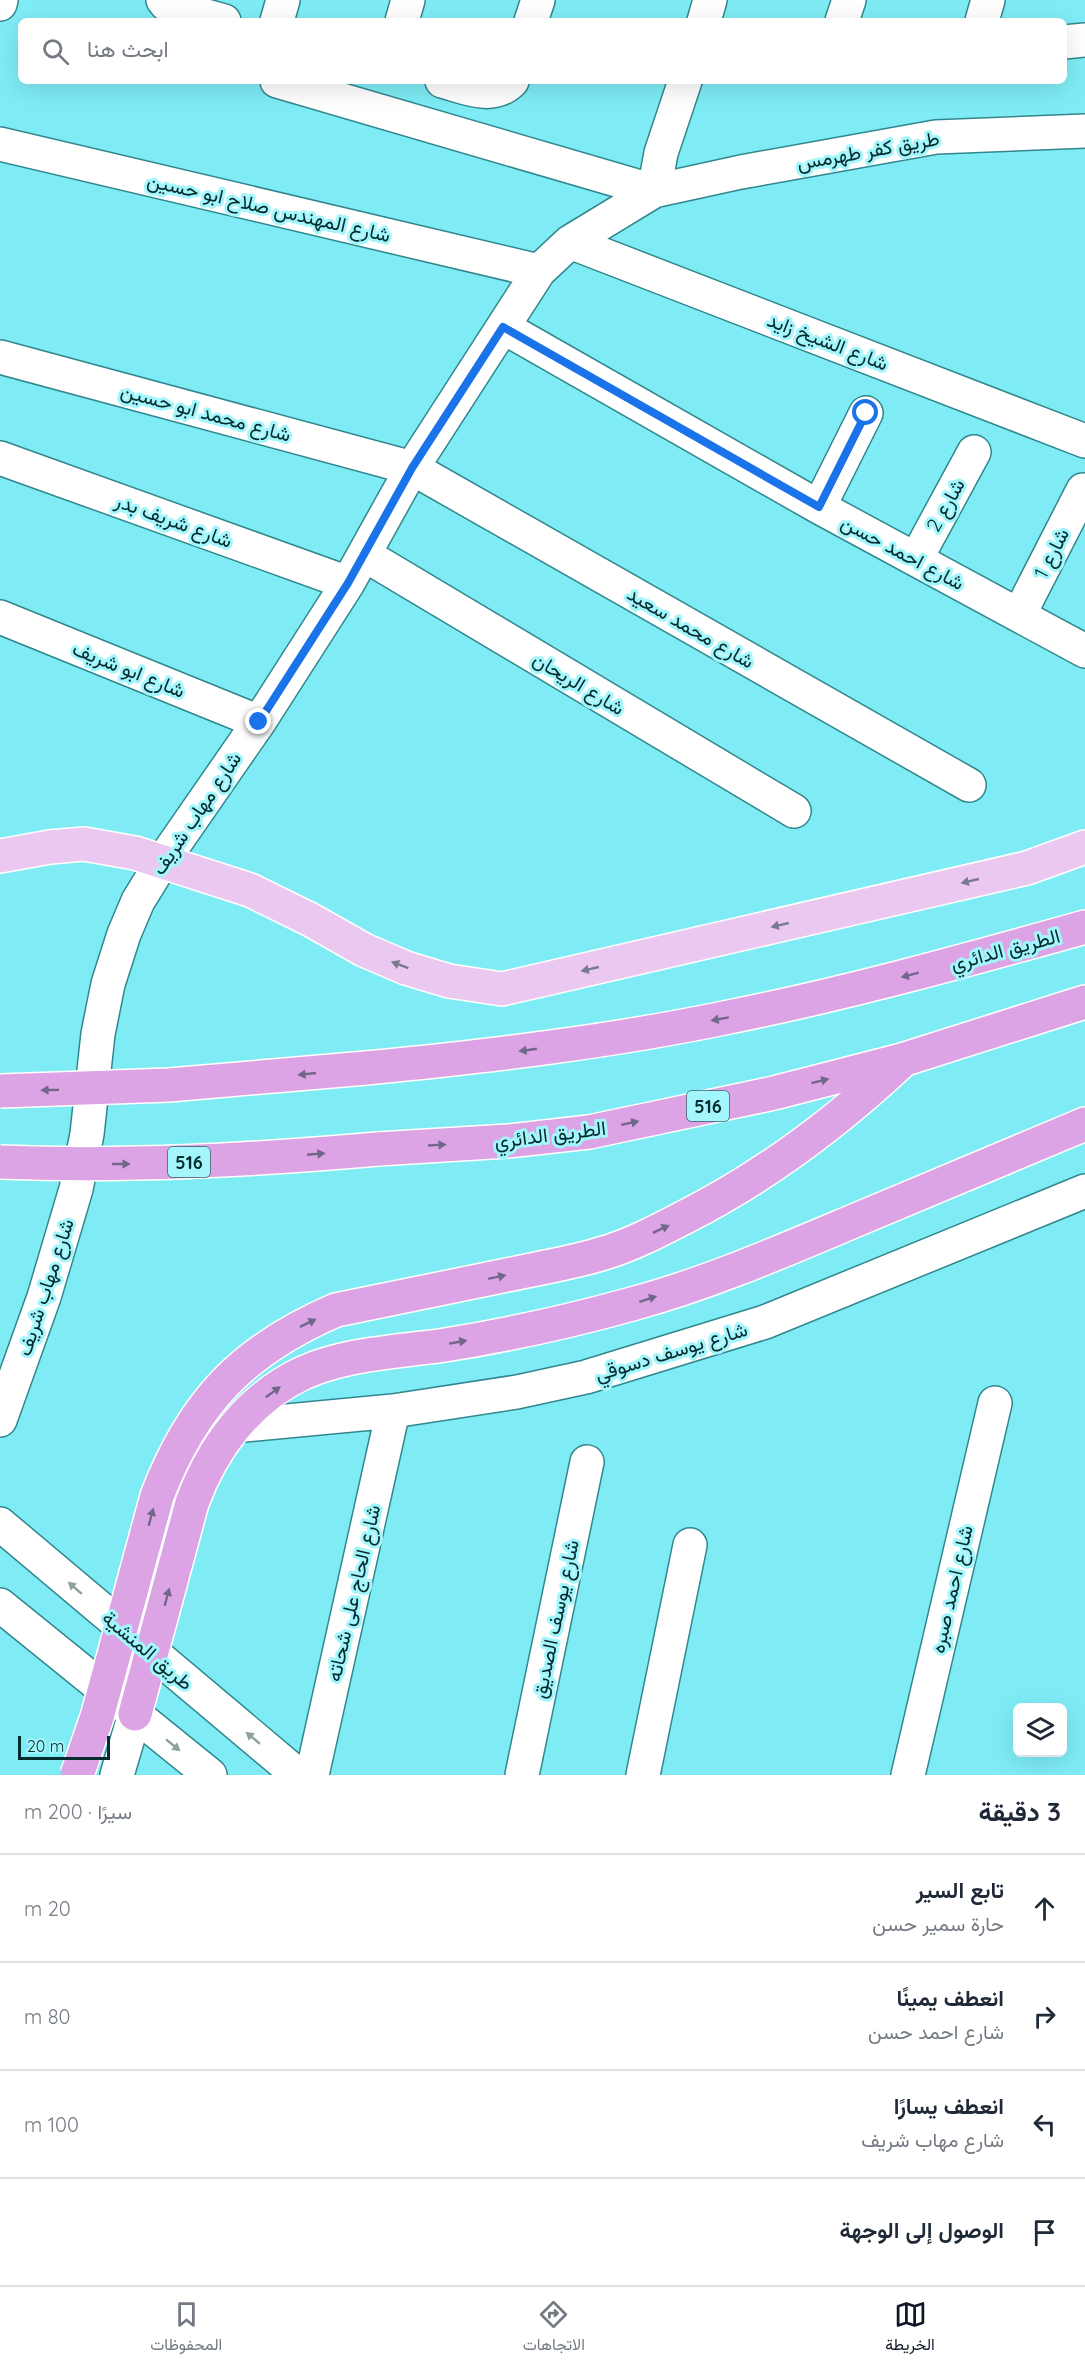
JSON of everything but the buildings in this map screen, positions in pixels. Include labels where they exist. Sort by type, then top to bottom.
[{"type":"highway","name":"الطريق الدائري","points":[[0,1091],[169,1085],[366,1068],[487,1056],[630,1035],[729,1018],[827,996],[1085,927]]},
{"type":"highway","name":"الطريق الدائري","points":[[0,1162],[162,1163],[270,1158],[508,1141],[589,1132],[774,1093],[903,1060],[1085,1002]]},
{"type":"highway","points":[[77,1775],[97,1717],[157,1496],[185,1434],[204,1406],[227,1380],[278,1339],[336,1310],[606,1253],[660,1230],[713,1203],[764,1172],[813,1138],[859,1101],[903,1060]]},
{"type":"highway","points":[[135,1714],[192,1503],[207,1467],[234,1426],[278,1388],[328,1363],[355,1356],[504,1335],[634,1304],[703,1282],[771,1256],[1085,1124]]},
{"type":"main road","points":[[0,856],[84,844],[135,853],[250,890],[311,920],[364,950],[406,968],[449,981],[502,989],[1027,868],[1085,847]]},
{"type":"street","points":[[163,0],[167,5],[213,18]]},
{"type":"street","points":[[278,18],[283,0]]},
{"type":"street","points":[[403,18],[408,0]]},
{"type":"street","points":[[532,18],[538,0]]},
{"type":"street","points":[[705,18],[710,0]]},
{"type":"street","points":[[843,18],[849,0]]},
{"type":"street","points":[[983,18],[988,0]]},
{"type":"street","points":[[1067,42],[1085,40]]},
{"type":"street","points":[[287,84],[654,191],[661,153],[683,84]]},
{"type":"street","points":[[453,84],[494,93],[509,84]]},
{"type":"street","name":"طريق كفر طهرمس","points":[[654,191],[741,172],[936,137],[1085,131]]},
{"type":"street","name":"شارع المهندس صلاح ابو حسين","points":[[0,144],[539,271]]},
{"type":"street","name":"شارع مهاب شريف","points":[[0,1420],[44,1297],[76,1189],[91,1104],[98,1034],[108,984],[124,934],[138,901],[162,862],[259,722],[348,583],[412,468],[539,271],[570,242],[654,191]]},
{"type":"street","name":"شارع الشيخ زايد","points":[[570,242],[1085,441]]},
{"type":"street","name":"شارع احمد حسن","points":[[503,327],[819,507],[1085,651]]},
{"type":"street","name":"شارع محمد ابو حسين","points":[[0,357],[412,468]]},
{"type":"street","points":[[819,507],[866,413]]},
{"type":"street","name":"شارع 2","points":[[916,559],[974,452]]},
{"type":"street","name":"شارع شريف بدر","points":[[0,458],[348,583]]},
{"type":"street","name":"شارع محمد سعيد","points":[[412,468],[969,785]]},
{"type":"street","name":"شارع 1","points":[[1019,615],[1083,490]]},
{"type":"street","name":"شارع الريحان","points":[[365,555],[794,811]]},
{"type":"street","name":"شارع ابو شريف","points":[[0,617],[259,722]]},
{"type":"street","name":"شارع يوسف دسوقي","points":[[234,1426],[393,1411],[517,1392],[586,1377],[765,1322],[1085,1191]]},
{"type":"street","name":"شارع احمد صبره","points":[[908,1775],[995,1403]]},
{"type":"street","name":"شارع الحاج على شحاته","points":[[312,1775],[393,1411]]},
{"type":"street","name":"شارع يوسف الصديق","points":[[522,1775],[587,1462]]},
{"type":"street","name":"طريق المنشية","points":[[0,1524],[297,1775]]},
{"type":"street","points":[[643,1775],[690,1545]]},
{"type":"street","points":[[0,1605],[210,1775]]},
{"type":"street","points":[[117,1775],[135,1714]]},
{"type":"route","points":[[259,722],[365,555],[412,468],[503,327],[819,507],[866,413]]}]
